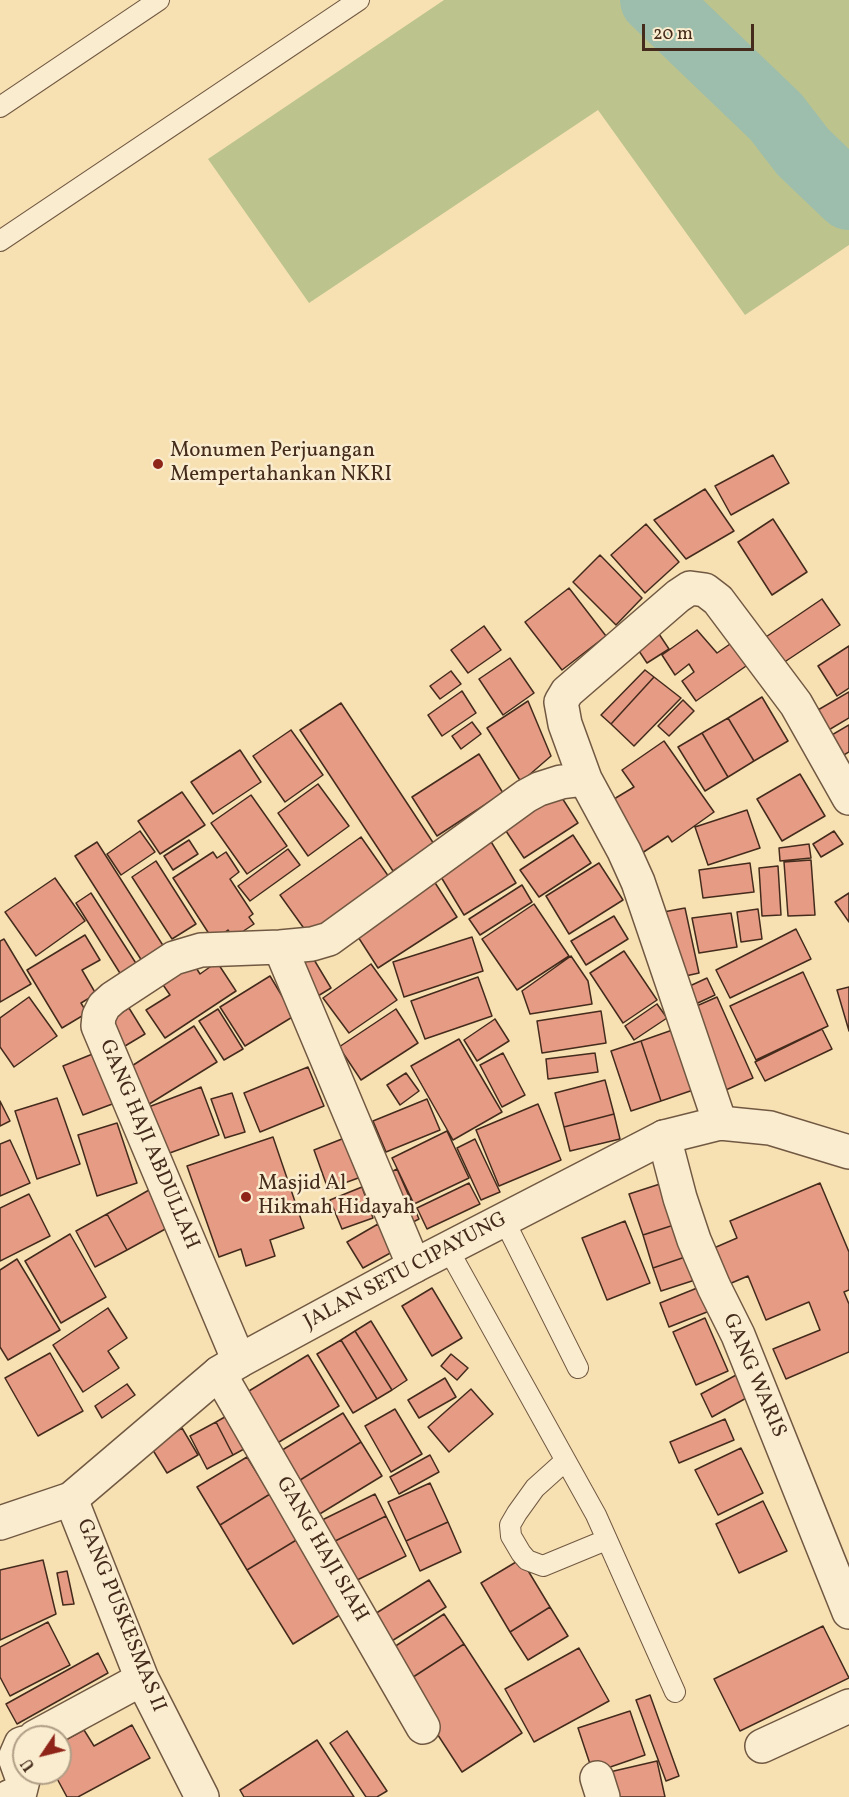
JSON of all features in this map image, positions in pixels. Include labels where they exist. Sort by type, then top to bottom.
[{"type":"street","points":[[720,1123],[638,882],[585,779],[565,724],[561,702],[567,692],[678,596],[690,588],[705,590],[718,600],[796,704],[849,798]]},
{"type":"street","name":"GANG HAJI ABDULLAH","points":[[229,1367],[98,1026],[99,1016],[104,1006],[112,998],[174,958],[201,950],[280,947],[312,944],[329,939],[526,796],[561,782],[585,779]]},
{"type":"street","points":[[280,947],[414,1266]]},
{"type":"street","name":"JALAN SETU CIPAYUNG","points":[[0,1523],[71,1498],[229,1367],[414,1266],[664,1137],[720,1123],[770,1128],[849,1152]]},
{"type":"street","name":"GANG WARIS","points":[[664,1137],[694,1240],[738,1335],[849,1612]]},
{"type":"street","name":"GANG HAJI SIAH","points":[[229,1367],[423,1727]]},
{"type":"street","name":"GANG PUSKESMAS II","points":[[71,1498],[141,1679],[202,1797]]},
{"type":"street","points":[[57,1725],[141,1679]]},
{"type":"street","points":[[762,1746],[849,1706]]},
{"type":"street","points":[[9,1797],[20,1792],[22,1785]]},
{"type":"lane","points":[[0,107],[159,0]]},
{"type":"lane","points":[[0,241],[359,0]]},
{"type":"lane","points":[[504,1220],[578,1368]]},
{"type":"lane","points":[[448,1249],[596,1515],[675,1692]]},
{"type":"lane","points":[[565,1461],[535,1488],[510,1525],[511,1536],[527,1560],[543,1566],[606,1540]]},
{"type":"green space","points":[[444,0],[849,0],[849,245],[745,315],[598,110],[309,303],[208,159]]},
{"type":"building","points":[[773,455],[789,483],[731,515],[715,486]]},
{"type":"building","points":[[705,489],[734,531],[686,559],[654,520]]},
{"type":"building","points":[[773,519],[807,572],[772,595],[738,542]]},
{"type":"building","points":[[646,524],[679,562],[645,593],[611,555]]},
{"type":"building","points":[[600,555],[642,598],[616,625],[573,582]]},
{"type":"building","points":[[569,588],[606,636],[562,670],[525,622]]},
{"type":"building","points":[[822,599],[840,625],[771,671],[754,645]]},
{"type":"building","points":[[484,626],[501,650],[468,673],[451,650]]},
{"type":"building","points":[[655,628],[669,649],[647,663],[633,642]]},
{"type":"building","points":[[697,630],[717,653],[733,642],[749,664],[696,701],[682,681],[694,672],[689,664],[675,675],[662,655]]},
{"type":"building","points":[[849,646],[849,688],[837,696],[818,666]]},
{"type":"building","points":[[510,658],[534,693],[503,715],[479,679]]},
{"type":"building","points":[[645,670],[654,677],[611,724],[601,715]]},
{"type":"building","points":[[451,671],[461,684],[440,699],[430,686]]},
{"type":"building","points":[[654,677],[681,698],[634,746],[611,724]]},
{"type":"building","points":[[462,691],[476,713],[442,736],[428,715]]},
{"type":"building","points":[[849,692],[849,718],[822,734],[811,714]]},
{"type":"building","points":[[762,697],[788,741],[754,761],[728,718]]},
{"type":"building","points":[[683,700],[694,711],[669,736],[658,726]]},
{"type":"building","points":[[528,701],[551,756],[521,782],[487,728]]},
{"type":"building","points":[[341,703],[434,844],[393,871],[300,730]]},
{"type":"building","points":[[728,718],[754,761],[728,777],[702,733]]},
{"type":"building","points":[[472,722],[481,734],[461,749],[452,736]]},
{"type":"building","points":[[849,725],[849,752],[837,759],[825,739]]},
{"type":"building","points":[[291,730],[323,775],[285,802],[253,756]]},
{"type":"building","points":[[702,733],[728,777],[705,791],[678,747]]},
{"type":"building","points":[[664,741],[714,812],[672,842],[668,836],[636,857],[604,805],[634,787],[622,770]]},
{"type":"building","points":[[240,750],[261,782],[213,814],[191,782]]},
{"type":"building","points":[[479,754],[503,793],[437,836],[412,797]]},
{"type":"building","points":[[800,774],[825,816],[782,841],[757,799]]},
{"type":"building","points":[[318,784],[349,826],[308,856],[278,813]]},
{"type":"building","points":[[557,790],[578,823],[524,858],[502,825]]},
{"type":"building","points":[[182,792],[205,825],[160,854],[138,821]]},
{"type":"building","points":[[251,795],[287,846],[247,874],[211,823]]},
{"type":"building","points":[[747,810],[760,848],[708,865],[695,827]]},
{"type":"building","points":[[140,831],[155,852],[121,875],[107,854]]},
{"type":"building","points":[[834,831],[843,844],[821,857],[813,844]]},
{"type":"building","points":[[487,835],[516,883],[464,915],[435,867]]},
{"type":"building","points":[[573,835],[591,863],[539,897],[520,870]]},
{"type":"building","points":[[361,837],[389,877],[308,934],[280,895]]},
{"type":"building","points":[[189,840],[198,854],[173,870],[164,856]]},
{"type":"building","points":[[97,842],[164,947],[142,961],[75,856]]},
{"type":"building","points":[[809,844],[811,858],[780,861],[779,848]]},
{"type":"building","points":[[288,849],[300,865],[250,901],[238,886]]},
{"type":"building","points":[[213,852],[217,858],[226,852],[239,872],[230,879],[253,914],[249,917],[254,924],[233,938],[228,930],[213,940],[173,878]]},
{"type":"building","points":[[811,860],[815,915],[788,916],[784,862]]},
{"type":"building","points":[[156,861],[196,924],[172,939],[132,877]]},
{"type":"building","points":[[599,863],[623,900],[569,934],[546,896]]},
{"type":"building","points":[[750,863],[754,892],[703,898],[699,870]]},
{"type":"building","points":[[778,866],[781,915],[762,916],[759,868]]},
{"type":"building","points":[[55,878],[85,921],[36,956],[5,912]]},
{"type":"building","points":[[432,878],[457,917],[378,968],[353,929]]},
{"type":"building","points":[[522,885],[532,902],[480,935],[469,919]]},
{"type":"building","points":[[91,893],[139,968],[123,978],[76,903]]},
{"type":"building","points":[[849,893],[849,922],[835,902]]},
{"type":"building","points":[[534,904],[569,956],[517,990],[482,939]]},
{"type":"building","points":[[685,908],[699,973],[672,979],[658,913]]},
{"type":"building","points":[[758,909],[762,939],[741,942],[737,912]]},
{"type":"building","points":[[731,913],[737,947],[699,953],[692,918]]},
{"type":"building","points":[[614,916],[628,939],[586,965],[571,941]]},
{"type":"building","points":[[796,929],[811,959],[730,998],[716,970]]},
{"type":"building","points":[[85,935],[100,960],[82,970],[96,994],[81,1003],[87,1013],[62,1028],[27,970]]},
{"type":"building","points":[[472,937],[483,971],[404,997],[393,962]]},
{"type":"building","points":[[4,939],[31,984],[0,1002],[0,941]]},
{"type":"building","points":[[307,948],[331,988],[313,999],[289,959]]},
{"type":"building","points":[[624,951],[657,1000],[623,1023],[590,973]]},
{"type":"building","points":[[188,955],[200,974],[217,962],[236,991],[165,1038],[146,1010],[170,995],[157,976]]},
{"type":"building","points":[[571,956],[588,981],[592,1004],[530,1014],[522,991]]},
{"type":"building","points":[[371,964],[397,1000],[349,1033],[323,998]]},
{"type":"building","points":[[803,972],[828,1026],[756,1060],[730,1006]]},
{"type":"building","points":[[270,976],[294,1016],[245,1046],[220,1007]]},
{"type":"building","points":[[478,977],[492,1016],[425,1039],[411,1001]]},
{"type":"building","points":[[707,978],[715,995],[687,1008],[679,991]]},
{"type":"building","points":[[849,987],[849,1031],[837,990]]},
{"type":"building","points":[[29,997],[57,1036],[14,1067],[0,1047],[0,1018]]},
{"type":"building","points":[[717,997],[753,1078],[719,1093],[683,1012]]},
{"type":"building","points":[[657,1004],[667,1018],[634,1040],[625,1026]]},
{"type":"building","points":[[129,1008],[145,1034],[120,1049],[104,1023]]},
{"type":"building","points":[[218,1009],[243,1049],[224,1060],[199,1021]]},
{"type":"building","points":[[396,1009],[418,1043],[361,1080],[339,1047]]},
{"type":"building","points":[[601,1011],[606,1043],[542,1053],[537,1021]]},
{"type":"building","points":[[495,1019],[509,1041],[477,1061],[464,1040]]},
{"type":"building","points":[[194,1026],[217,1062],[146,1106],[124,1071]]},
{"type":"building","points":[[681,1027],[702,1087],[661,1101],[641,1041]]},
{"type":"building","points":[[822,1029],[832,1049],[765,1081],[755,1062]]},
{"type":"building","points":[[459,1039],[502,1112],[453,1140],[411,1066]]},
{"type":"building","points":[[641,1041],[661,1101],[631,1111],[611,1051]]},
{"type":"building","points":[[95,1053],[115,1103],[83,1115],[63,1066]]},
{"type":"building","points":[[503,1053],[525,1095],[502,1107],[480,1065]]},
{"type":"building","points":[[595,1053],[598,1072],[548,1079],[546,1059]]},
{"type":"building","points":[[308,1067],[324,1106],[260,1132],[244,1093]]},
{"type":"building","points":[[406,1073],[419,1091],[400,1105],[387,1085]]},
{"type":"building","points":[[605,1080],[614,1114],[564,1127],[555,1093]]},
{"type":"building","points":[[201,1087],[219,1135],[156,1158],[138,1111]]},
{"type":"building","points":[[232,1093],[245,1132],[225,1138],[211,1099]]},
{"type":"building","points":[[57,1098],[80,1164],[37,1179],[15,1111]]},
{"type":"building","points":[[427,1099],[440,1130],[386,1152],[373,1121]]},
{"type":"building","points":[[0,1101],[10,1121],[0,1126]]},
{"type":"building","points":[[538,1104],[561,1160],[499,1186],[476,1130]]},
{"type":"building","points":[[614,1114],[620,1139],[570,1151],[564,1127]]},
{"type":"building","points":[[117,1123],[137,1183],[97,1196],[78,1135]]},
{"type":"building","points":[[447,1131],[469,1178],[414,1204],[392,1158]]},
{"type":"building","name":"Masjid Al Hikmah Hidayah","points":[[273,1137],[304,1228],[270,1240],[275,1256],[246,1266],[241,1249],[219,1257],[187,1166]]},
{"type":"building","points":[[347,1137],[361,1177],[328,1189],[314,1150]]},
{"type":"building","points":[[475,1139],[500,1192],[481,1200],[457,1148]]},
{"type":"building","points":[[10,1140],[30,1183],[0,1196],[0,1144]]},
{"type":"building","points":[[397,1169],[419,1219],[401,1228],[379,1178]]},
{"type":"building","points":[[469,1183],[480,1204],[427,1229],[417,1208]]},
{"type":"building","points":[[663,1183],[677,1224],[643,1235],[629,1194]]},
{"type":"building","points":[[820,1183],[849,1252],[849,1290],[844,1292],[849,1304],[849,1352],[786,1379],[773,1349],[820,1330],[809,1302],[766,1320],[748,1276],[722,1287],[707,1251],[737,1238],[730,1221]]},
{"type":"building","points":[[362,1187],[373,1218],[342,1229],[330,1200]]},
{"type":"building","points":[[149,1190],[169,1227],[127,1250],[107,1214]]},
{"type":"building","points":[[29,1194],[50,1236],[0,1261],[0,1208]]},
{"type":"building","points":[[107,1214],[127,1250],[95,1267],[76,1231]]},
{"type":"building","points":[[625,1221],[650,1283],[607,1300],[582,1238]]},
{"type":"building","points":[[378,1224],[394,1251],[363,1268],[347,1242]]},
{"type":"building","points":[[677,1224],[688,1256],[653,1268],[643,1235]]},
{"type":"building","points":[[70,1234],[106,1297],[61,1323],[25,1261]]},
{"type":"building","points":[[688,1256],[695,1280],[661,1291],[653,1268]]},
{"type":"building","points":[[17,1259],[60,1330],[8,1360],[0,1347],[0,1270]]},
{"type":"building","points":[[702,1286],[712,1310],[669,1327],[660,1303]]},
{"type":"building","points":[[432,1288],[462,1338],[432,1356],[402,1306]]},
{"type":"building","points":[[108,1308],[127,1338],[108,1351],[119,1368],[83,1392],[53,1345]]},
{"type":"building","points":[[705,1318],[728,1371],[696,1385],[673,1332]]},
{"type":"building","points":[[371,1321],[407,1380],[392,1390],[355,1331]]},
{"type":"building","points":[[355,1331],[392,1390],[377,1399],[341,1340]]},
{"type":"building","points":[[341,1340],[377,1399],[353,1413],[317,1354]]},
{"type":"building","points":[[50,1353],[83,1411],[38,1436],[5,1378]]},
{"type":"building","points":[[451,1354],[468,1368],[457,1380],[441,1366]]},
{"type":"building","points":[[308,1355],[339,1406],[274,1445],[244,1394]]},
{"type":"building","points":[[738,1374],[750,1396],[712,1417],[701,1394]]},
{"type":"building","points":[[445,1378],[456,1397],[419,1418],[408,1400]]},
{"type":"building","points":[[127,1384],[135,1395],[102,1418],[95,1406]]},
{"type":"building","points":[[471,1389],[493,1414],[449,1452],[428,1427]]},
{"type":"building","points":[[395,1409],[422,1454],[391,1472],[365,1426]]},
{"type":"building","points":[[237,1410],[255,1443],[233,1455],[216,1422]]},
{"type":"building","points":[[343,1413],[361,1442],[297,1482],[279,1452]]},
{"type":"building","points":[[725,1419],[734,1440],[679,1463],[670,1442]]},
{"type":"building","points":[[216,1422],[233,1455],[207,1469],[190,1436]]},
{"type":"building","points":[[182,1428],[198,1455],[167,1473],[151,1447]]},
{"type":"building","points":[[361,1442],[382,1476],[318,1515],[297,1482]]},
{"type":"building","points":[[741,1448],[763,1493],[718,1515],[695,1470]]},
{"type":"building","points":[[430,1455],[439,1472],[399,1494],[390,1477]]},
{"type":"building","points":[[247,1457],[270,1494],[220,1525],[197,1487]]},
{"type":"building","points":[[430,1483],[448,1522],[406,1541],[388,1502]]},
{"type":"building","points":[[270,1494],[298,1539],[247,1570],[220,1525]]},
{"type":"building","points":[[375,1494],[386,1516],[327,1545],[316,1523]]},
{"type":"building","points":[[763,1501],[787,1551],[739,1573],[716,1524]]},
{"type":"building","points":[[386,1516],[406,1556],[347,1585],[327,1545]]},
{"type":"building","points":[[448,1522],[461,1552],[420,1571],[406,1541]]},
{"type":"building","points":[[298,1539],[343,1613],[293,1644],[247,1570]]},
{"type":"building","points":[[521,1559],[550,1607],[510,1632],[481,1583]]},
{"type":"building","points":[[43,1560],[56,1614],[0,1640],[0,1570]]},
{"type":"building","points":[[67,1571],[74,1604],[63,1605],[57,1573]]},
{"type":"building","points":[[429,1580],[446,1607],[387,1644],[370,1617]]},
{"type":"building","points":[[550,1607],[568,1636],[528,1660],[510,1632]]},
{"type":"building","points":[[444,1614],[464,1644],[404,1683],[385,1653]]},
{"type":"building","points":[[48,1622],[70,1665],[10,1696],[0,1677],[0,1647]]},
{"type":"building","points":[[823,1626],[849,1678],[740,1731],[714,1679]]},
{"type":"building","points":[[464,1644],[522,1733],[462,1772],[404,1683]]},
{"type":"building","points":[[579,1648],[609,1701],[534,1742],[505,1689]]},
{"type":"building","points":[[98,1653],[108,1673],[17,1724],[6,1704]]},
{"type":"building","points":[[650,1695],[679,1776],[666,1781],[636,1700]]},
{"type":"building","points":[[630,1711],[645,1755],[593,1773],[578,1728]]},
{"type":"building","points":[[132,1725],[150,1758],[78,1797],[67,1797],[60,1785],[72,1785],[72,1736],[84,1730],[94,1746]]},
{"type":"building","points":[[347,1731],[387,1791],[377,1797],[366,1797],[330,1743]]},
{"type":"building","points":[[317,1740],[354,1797],[244,1797],[240,1790]]},
{"type":"building","points":[[657,1761],[665,1797],[607,1797],[601,1774]]},
{"type":"waterway","points":[[654,0],[776,117],[803,152],[849,196]]},
{"type":"place","name":"Monumen Perjuangan Mempertahankan NKRI","points":[[158,464]]},
{"type":"place","name":"Masjid Al Hikmah Hidayah","points":[[246,1197]]}]
